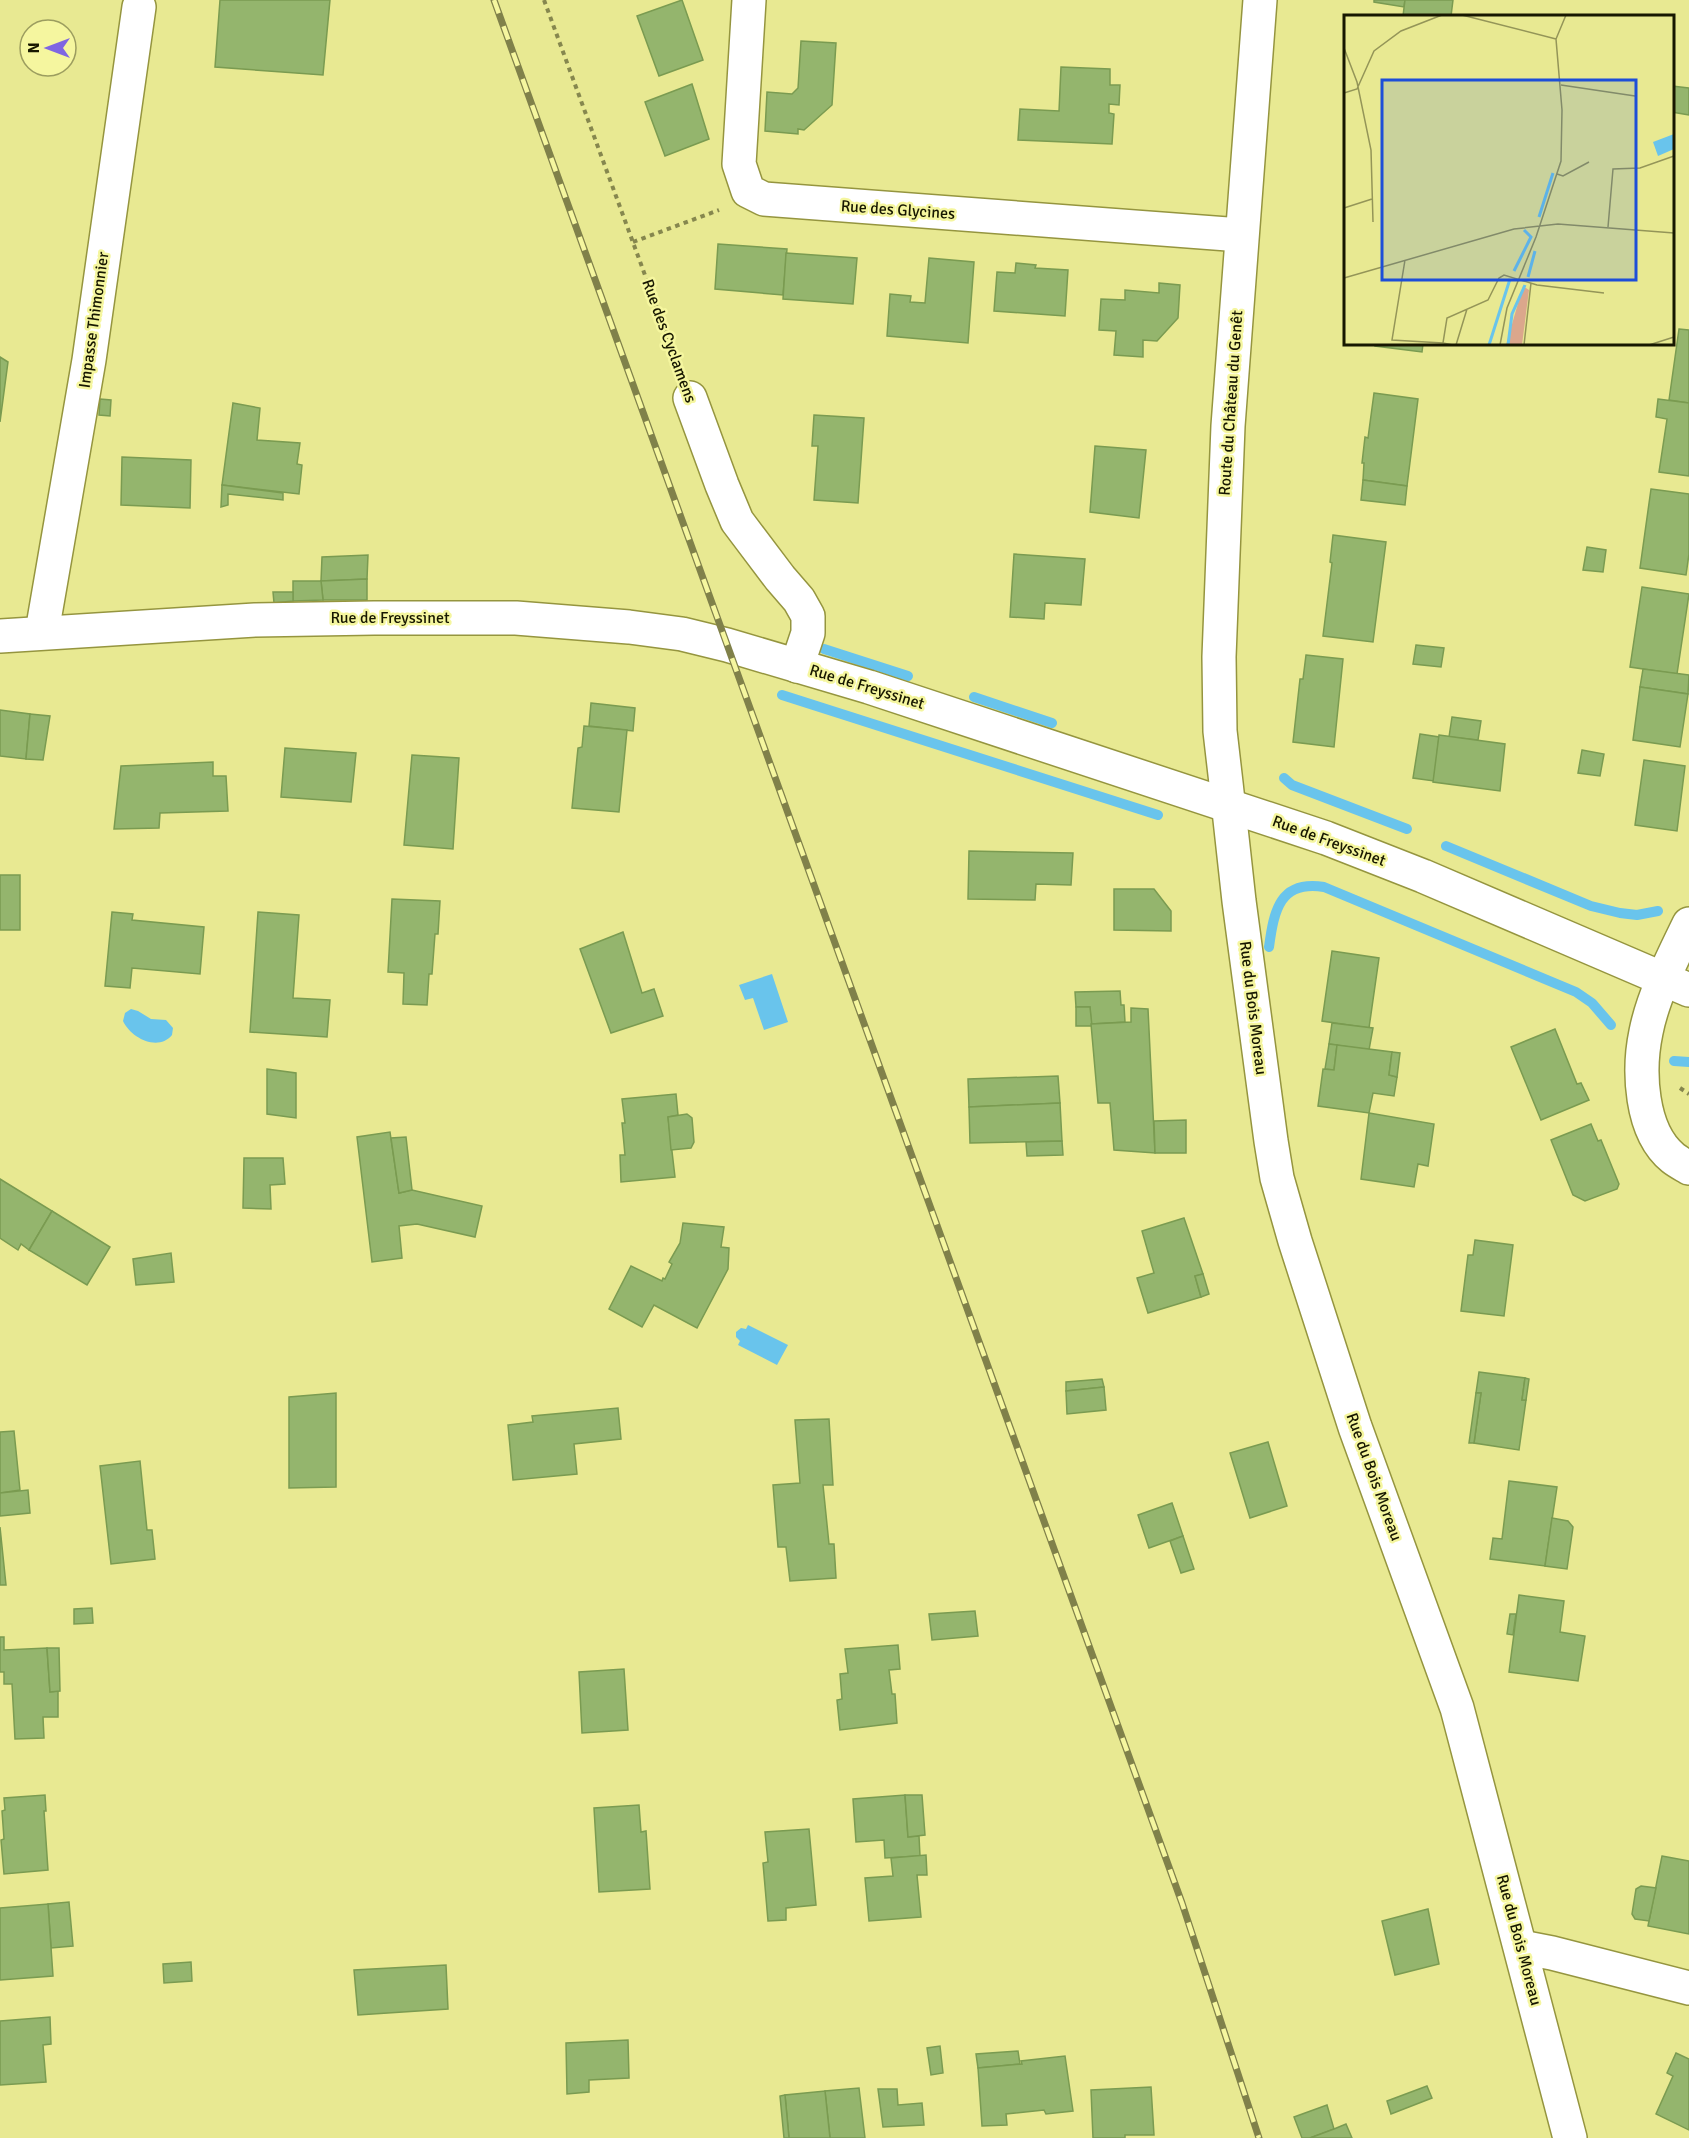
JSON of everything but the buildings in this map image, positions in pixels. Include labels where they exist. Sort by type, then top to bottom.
[{"type":"street","points":[[748,191],[739,164],[750,0]]},
{"type":"street","name":"Route du Château du Genêt","points":[[1228,806],[1220,731],[1219,657],[1228,426],[1260,0]]},
{"type":"street","name":"Impasse Thimonnier","points":[[42,632],[89,360],[139,7]]},
{"type":"street","name":"Rue des Glycines","points":[[748,191],[764,200],[1242,235]]},
{"type":"street","name":"Rue des Cyclamens","points":[[690,398],[737,520],[799,600],[808,616],[808,633],[797,666]]},
{"type":"street","name":"Rue de Freyssinet","points":[[0,636],[255,620],[516,618],[629,627],[682,634],[869,687],[1326,838],[1423,876],[1676,985]]},
{"type":"street","name":"Rue du Bois Moreau","points":[[1228,806],[1254,1024],[1277,1178],[1355,1427],[1457,1708],[1570,2138]]},
{"type":"street","points":[[1689,924],[1676,985],[1646,1031],[1641,1070],[1645,1108],[1656,1135],[1672,1157],[1689,1168]]},
{"type":"street","points":[[1521,1947],[1689,1989]]},
{"type":"path","name":"Rue des Cyclamens","points":[[543,0],[690,398]]},
{"type":"path","points":[[633,242],[719,210],[748,191]]},
{"type":"water","points":[[772,974],[788,1022],[764,1030],[753,998],[745,1000],[739,985]]},
{"type":"water","points":[[131,1009],[151,1019],[166,1020],[173,1028],[172,1035],[166,1040],[152,1043],[138,1037],[123,1021],[125,1013]]},
{"type":"water","points":[[748,1325],[788,1345],[777,1365],[738,1345],[740,1341],[736,1337],[736,1332],[741,1328],[746,1329]]},
{"type":"waterway","points":[[824,649],[908,676]]},
{"type":"waterway","points":[[782,695],[1158,815]]},
{"type":"waterway","points":[[974,697],[1052,723]]},
{"type":"waterway","points":[[1284,778],[1292,785],[1407,829]]},
{"type":"waterway","points":[[1446,846],[1591,906],[1637,915],[1658,911]]},
{"type":"waterway","points":[[1269,947],[1277,910],[1282,900],[1298,888],[1324,887],[1576,992],[1592,1003],[1611,1025]]},
{"type":"waterway","points":[[1674,1061],[1689,1062]]},
{"type":"railway","points":[[494,0],[1182,1903],[1259,2138]]}]
